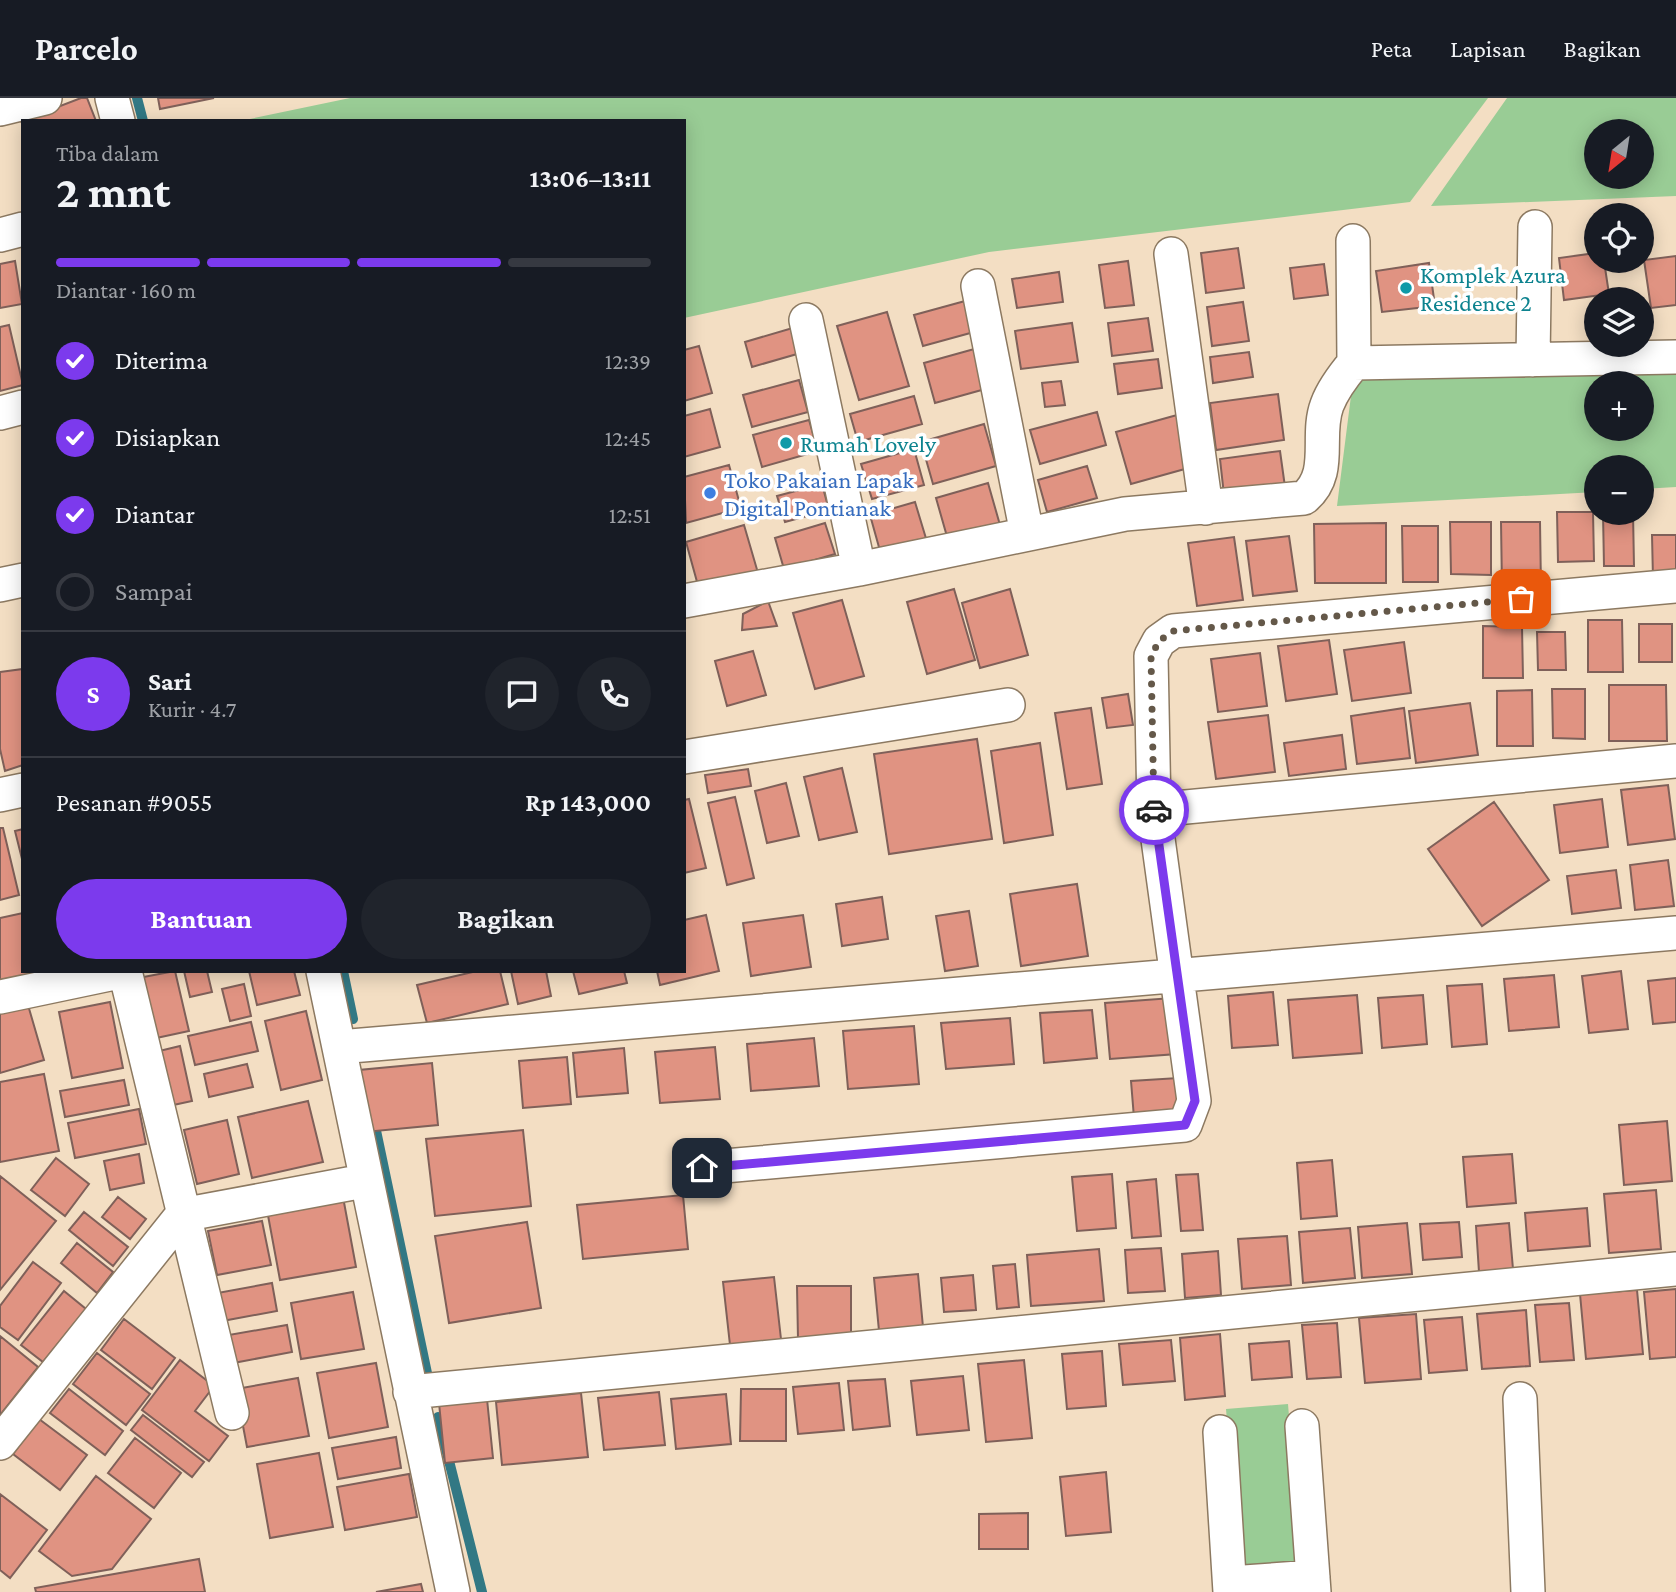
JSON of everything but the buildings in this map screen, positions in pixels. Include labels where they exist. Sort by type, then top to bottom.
[{"type":"street","points":[[0,109],[45,98]]},
{"type":"street","points":[[112,98],[117,119]]},
{"type":"street","points":[[1533,360],[1535,227]]},
{"type":"street","points":[[0,235],[21,230]]},
{"type":"street","points":[[686,601],[859,569],[1125,514],[1304,498],[1319,482],[1326,407],[1340,380],[1354,363],[1353,241]]},
{"type":"street","points":[[1171,254],[1206,508]]},
{"type":"street","points":[[978,286],[1027,534]]},
{"type":"street","points":[[807,320],[859,569]]},
{"type":"street","points":[[1354,363],[1676,357]]},
{"type":"street","points":[[0,412],[21,407]]},
{"type":"street","points":[[0,585],[21,580]]},
{"type":"street","points":[[702,1168],[1185,1125],[1195,1101],[1154,810],[1151,656],[1159,641],[1173,631],[1676,586]]},
{"type":"street","points":[[686,757],[1008,705]]},
{"type":"street","points":[[1154,810],[1676,761]]},
{"type":"street","points":[[0,795],[21,790]]},
{"type":"street","points":[[339,1047],[1176,978],[1676,933]]},
{"type":"street","points":[[0,997],[114,973]]},
{"type":"street","points":[[124,973],[232,1413]]},
{"type":"street","points":[[323,973],[453,1592]]},
{"type":"street","points":[[0,1443],[182,1215],[365,1181]]},
{"type":"street","points":[[410,1392],[1676,1269]]},
{"type":"street","points":[[1520,1399],[1528,1592]]},
{"type":"street","points":[[1220,1432],[1230,1587],[1313,1584],[1301,1426]]},
{"type":"green space","points":[[350,98],[1488,98],[1410,202],[989,252],[686,318],[686,119],[250,119]]},
{"type":"green space","points":[[1507,98],[1676,98],[1676,196],[1431,206]]},
{"type":"green space","points":[[1654,373],[1676,373],[1676,487],[1654,488],[1654,455],[1584,455],[1584,493],[1337,506],[1353,380],[1584,375],[1584,441],[1654,441]]},
{"type":"green space","points":[[1288,1404],[1303,1592],[1241,1592],[1226,1409]]},
{"type":"waterway","points":[[137,98],[142,119]]},
{"type":"waterway","points":[[343,973],[353,1019]]},
{"type":"waterway","points":[[374,1121],[427,1373]]},
{"type":"waterway","points":[[438,1417],[482,1592]]},
{"type":"way so far","points":[[1154,810],[1151,656],[1159,641],[1173,631],[1521,599]]},
{"type":"place","name":"Komplek Azura Residence 2","points":[[1406,288]]},
{"type":"place","name":"Rumah Lovely","points":[[786,443]]},
{"type":"place","name":"Toko Pakaian Lapak Digital Pontianak","points":[[710,493]]},
{"type":"route","points":[[702,1168],[1185,1125],[1192,1115],[1195,1101],[1154,810]]}]
